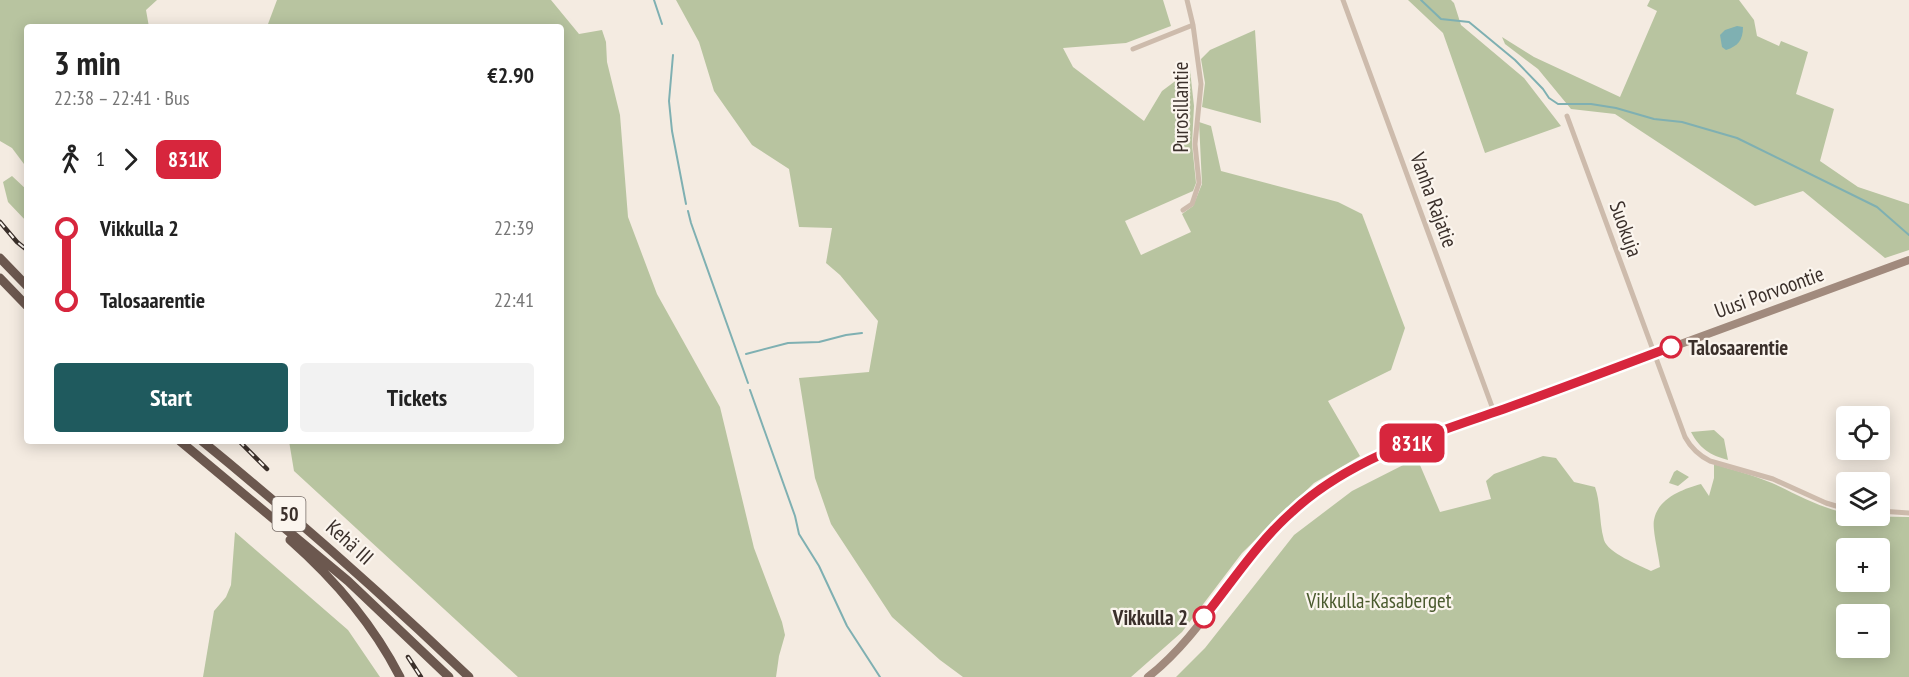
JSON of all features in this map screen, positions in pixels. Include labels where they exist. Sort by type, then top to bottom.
[{"type":"highway","points":[[0,258],[24,283]]},
{"type":"highway","points":[[0,278],[24,303]]},
{"type":"highway","name":"50","points":[[184,444],[249,497]]},
{"type":"highway","name":"Kehä III","points":[[206,444],[326,545],[469,677]]},
{"type":"highway","points":[[249,497],[260,514],[297,546],[354,608],[375,636],[400,677]]},
{"type":"highway","points":[[249,497],[348,581],[449,677]]},
{"type":"main road","name":"Uusi Porvoontie","points":[[1148,677],[1189,636],[1249,560],[1291,512],[1341,475],[1405,445],[1909,260]]},
{"type":"street","name":"Purosillantie","points":[[1183,210],[1191,204],[1199,183],[1195,144],[1202,84],[1187,0]]},
{"type":"street","name":"Vanha Rajatie","points":[[1342,0],[1494,412]]},
{"type":"street","points":[[1133,49],[1193,25]]},
{"type":"street","name":"Suokuja","points":[[1567,116],[1655,353]]},
{"type":"street","points":[[1655,353],[1685,437],[1701,456],[1710,461],[1773,478],[1836,506]]},
{"type":"street","points":[[1890,512],[1909,513]]},
{"type":"green space","points":[[0,0],[157,0],[146,10],[148,24],[24,24],[24,164],[12,148],[0,141]]},
{"type":"green space","points":[[277,0],[551,0],[579,34],[602,30],[620,115],[628,217],[657,294],[720,407],[754,548],[785,635],[776,677],[518,677],[294,471],[290,444],[564,444],[564,24],[268,24]]},
{"type":"green space","points":[[676,0],[1163,0],[1171,26],[1126,43],[1063,48],[1073,67],[1144,121],[1162,91],[1190,70],[1194,106],[1192,144],[1196,183],[1193,191],[1125,221],[1141,255],[1191,232],[1182,214],[1193,206],[1202,184],[1199,122],[1211,126],[1221,171],[1338,202],[1362,214],[1405,328],[1391,370],[1328,401],[1360,456],[1314,483],[1242,553],[1182,632],[1131,677],[963,677],[940,660],[892,617],[831,524],[815,478],[799,378],[869,372],[878,321],[840,275],[826,263],[832,228],[799,227],[789,169],[752,145],[714,91],[699,42]]},
{"type":"green space","points":[[1408,0],[1451,0],[1461,25],[1524,78],[1561,126],[1485,153],[1443,33]]},
{"type":"green space","points":[[1650,0],[1739,0],[1754,20],[1757,36],[1779,46],[1781,41],[1808,52],[1796,94],[1834,109],[1820,161],[1858,187],[1909,204],[1909,250],[1885,258],[1803,191],[1755,206],[1615,114],[1571,109],[1538,69],[1505,44],[1502,37],[1534,57],[1620,97],[1657,11],[1647,6]]},
{"type":"green space","points":[[1255,30],[1261,123],[1202,107],[1205,83],[1201,59],[1210,50]]},
{"type":"green space","points":[[12,176],[24,187],[24,219],[8,202],[3,182]]},
{"type":"green space","points":[[1714,430],[1724,439],[1728,460],[1706,451],[1691,432]]},
{"type":"green space","name":"Vikkulla-Kasaberget","points":[[1543,456],[1556,458],[1574,482],[1595,487],[1602,534],[1607,545],[1624,558],[1651,571],[1660,567],[1654,530],[1656,512],[1666,500],[1694,486],[1701,484],[1709,496],[1714,478],[1714,464],[1765,480],[1836,511],[1836,526],[1890,526],[1890,517],[1909,517],[1909,677],[1176,677],[1205,648],[1294,535],[1352,491],[1417,458],[1440,512],[1491,499],[1486,481],[1494,474]]},
{"type":"green space","points":[[1677,470],[1689,477],[1678,486],[1669,483]]},
{"type":"green space","points":[[235,532],[348,630],[380,677],[203,677],[214,611],[226,597],[231,585]]},
{"type":"water","points":[[1737,26],[1743,27],[1741,39],[1734,47],[1726,50],[1722,47],[1720,35],[1725,30]]},
{"type":"waterway","points":[[654,0],[662,24]]},
{"type":"waterway","points":[[1421,0],[1441,19],[1469,22],[1515,60],[1549,98],[1558,104],[1591,104],[1616,108],[1654,119],[1682,122],[1737,138],[1877,207],[1909,235]]},
{"type":"waterway","points":[[673,55],[669,101],[672,131],[686,204]]},
{"type":"waterway","points":[[688,211],[748,383]]},
{"type":"waterway","points":[[746,354],[788,343],[819,342],[862,333]]},
{"type":"waterway","points":[[750,390],[795,516],[799,534],[819,566],[847,626],[880,677]]},
{"type":"railway","points":[[0,222],[24,248]]},
{"type":"railway","points":[[242,444],[267,469]]},
{"type":"railway","points":[[408,657],[421,677]]},
{"type":"bus line","name":"831K","points":[[1204,617],[1291,512],[1341,475],[1405,445],[1671,347]]},
{"type":"place","name":"Talosaarentie","points":[[1671,347]]},
{"type":"place","name":"Vikkulla 2","points":[[1204,617]]}]
